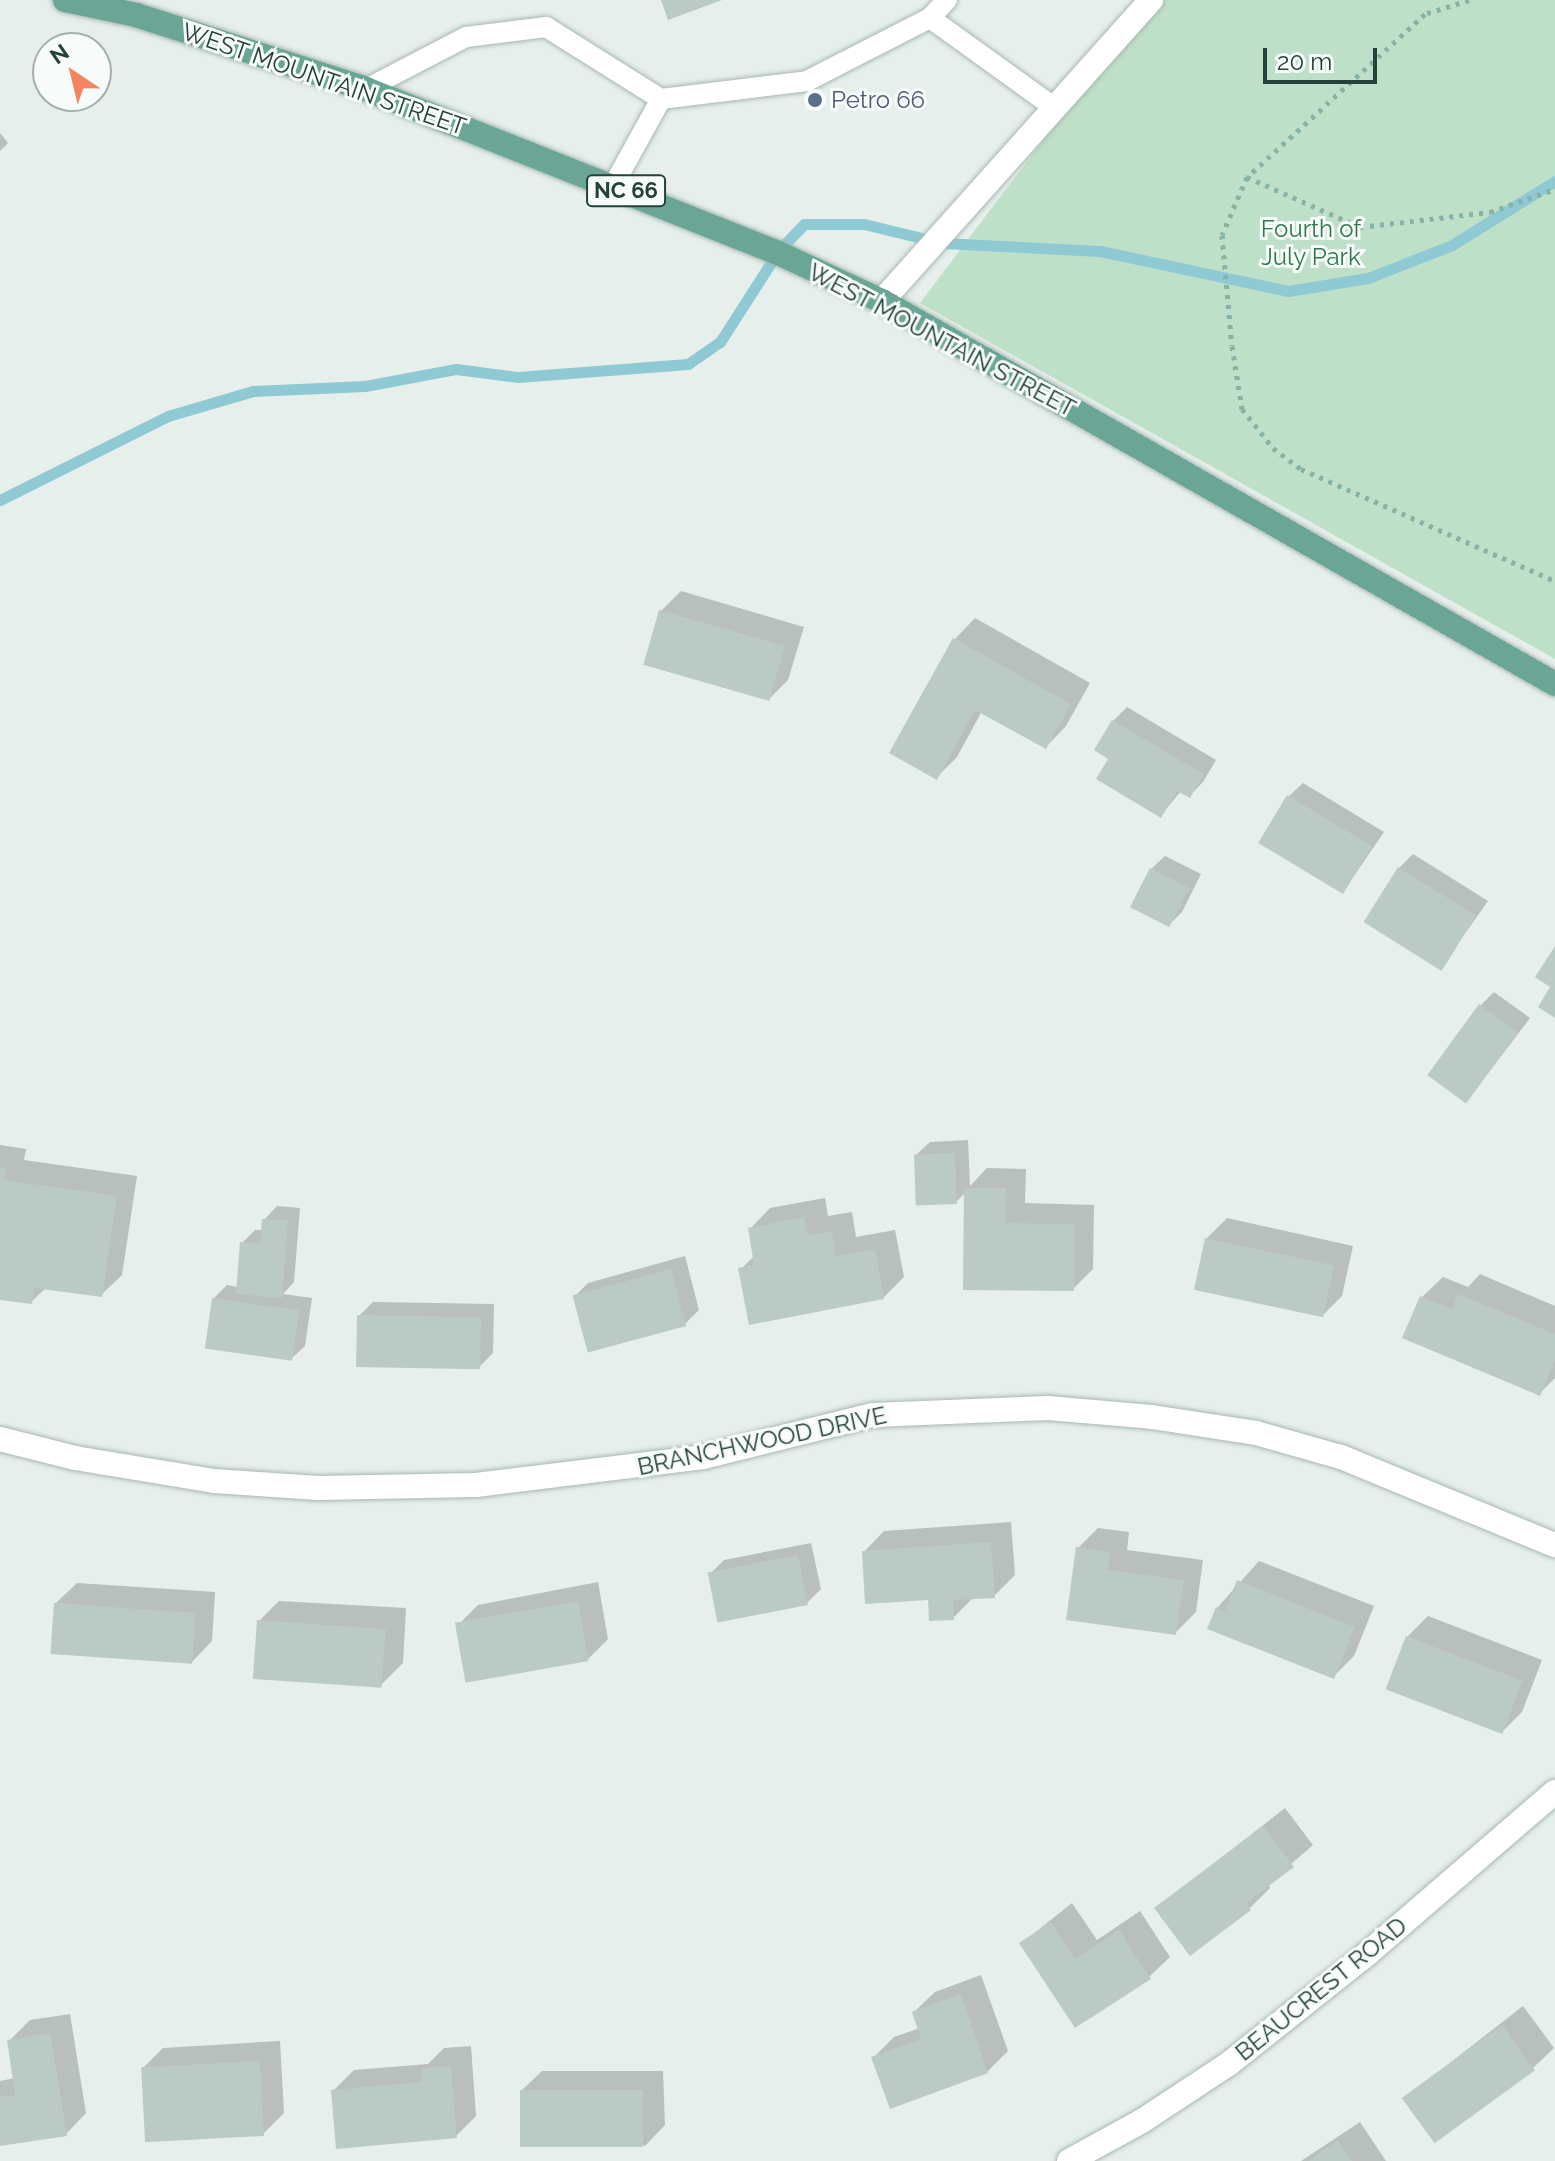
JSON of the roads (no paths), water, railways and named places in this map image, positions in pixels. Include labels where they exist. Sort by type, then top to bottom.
[{"type":"main road","name":"WEST MOUNTAIN STREET","points":[[65,0],[136,15],[366,89],[613,186],[882,301],[1555,684]]},
{"type":"street","points":[[882,301],[1151,0]]},
{"type":"street","name":"BRANCHWOOD DRIVE","points":[[0,1439],[75,1458],[214,1481],[318,1488],[476,1485],[703,1457],[873,1415],[1048,1408],[1152,1417],[1256,1433],[1355,1462],[1555,1545]]},
{"type":"street","name":"BEAUCREST ROAD","points":[[1069,2161],[1142,2121],[1230,2063],[1367,1954],[1555,1792]]},
{"type":"lane","points":[[366,89],[466,37],[546,27],[661,99],[807,81],[930,18],[947,0]]},
{"type":"lane","points":[[930,18],[1055,108]]},
{"type":"lane","points":[[613,186],[661,99]]},
{"type":"waterway","points":[[0,500],[168,416],[253,391],[365,386],[456,369],[518,377],[688,364],[720,342],[779,250],[804,224],[864,224],[942,243],[1100,251],[1288,291],[1368,278],[1452,245],[1555,181]]},
{"type":"place","name":"Petro 66","points":[[815,100]]},
{"type":"park label","name":"Fourth of July Park","points":[[1311,243]]}]
